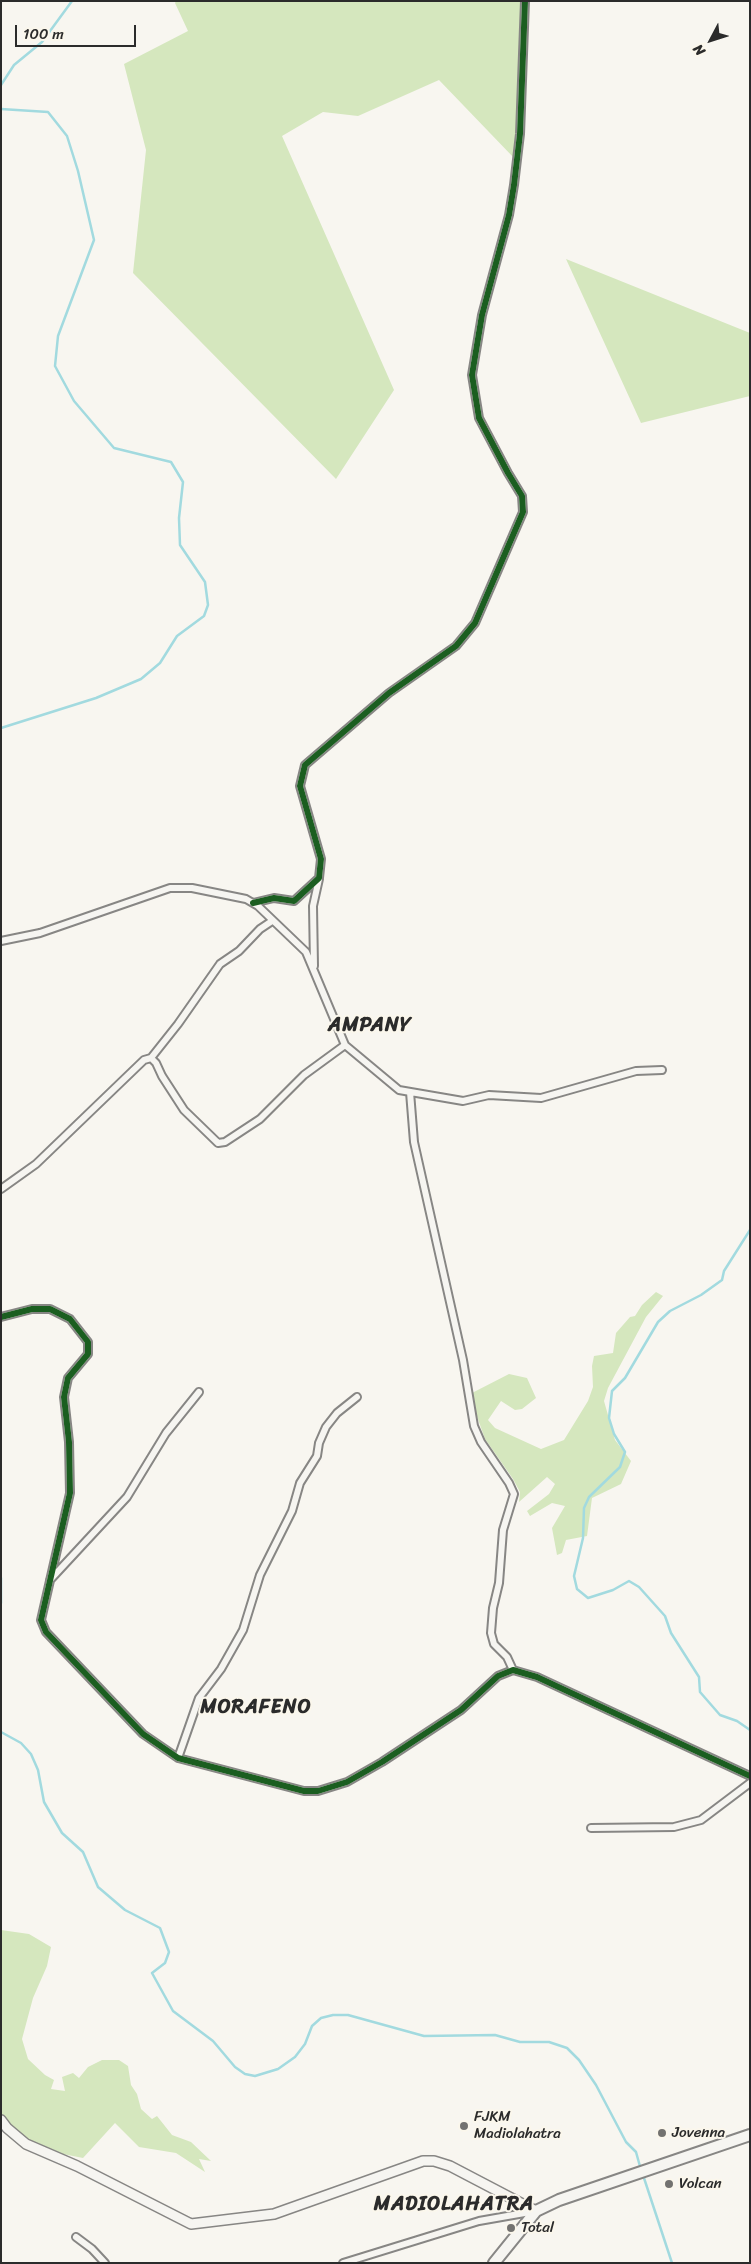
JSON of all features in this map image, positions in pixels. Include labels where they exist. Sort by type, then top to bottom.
[{"type":"main road","points":[[494,2263],[536,2211],[559,2200],[750,2135]]},
{"type":"street","points":[[314,968],[313,906],[321,860],[300,786],[305,765],[390,693],[456,646],[475,622],[523,512],[522,496],[479,418],[472,375],[482,315],[509,215],[514,185],[520,134],[525,1]]},
{"type":"street","points":[[254,903],[274,898],[294,901],[319,878]]},
{"type":"street","points":[[1,941],[40,933],[170,888],[192,888],[246,899],[254,903],[306,952],[345,1045],[400,1090],[463,1101],[489,1095],[541,1098],[636,1071],[662,1070]]},
{"type":"street","points":[[1,1189],[36,1164],[144,1060],[151,1058],[178,1024],[220,964],[239,951],[260,929],[272,921]]},
{"type":"street","points":[[151,1058],[184,1110],[218,1143],[225,1142],[260,1119],[304,1075],[345,1045]]},
{"type":"street","points":[[410,1092],[414,1142],[463,1360],[474,1426],[481,1442],[509,1483],[514,1494],[503,1530],[499,1583],[491,1633],[494,1644],[507,1657],[513,1670]]},
{"type":"street","points":[[1,1318],[32,1309],[50,1309],[70,1319],[88,1342],[88,1354],[68,1378],[64,1397],[69,1442],[70,1493],[48,1581],[41,1620],[46,1632],[144,1734],[178,1758],[287,1787],[304,1791],[318,1791],[347,1782],[382,1762],[461,1710],[498,1676],[513,1670],[537,1677],[750,1776]]},
{"type":"street","points":[[48,1581],[127,1497],[166,1433],[199,1392]]},
{"type":"street","points":[[178,1758],[199,1698],[221,1668],[243,1630],[260,1575],[292,1512],[300,1482],[317,1456],[319,1443],[326,1427],[337,1413],[357,1397]]},
{"type":"street","points":[[591,1828],[674,1827],[700,1820],[750,1783]]},
{"type":"street","points":[[1,2120],[7,2128],[26,2144],[77,2166],[191,2224],[274,2214],[423,2161],[434,2161],[450,2166],[536,2211]]},
{"type":"street","points":[[343,2263],[479,2221],[536,2211]]},
{"type":"street","points":[[76,2237],[92,2249],[105,2263]]},
{"type":"green space","points":[[176,1],[528,1],[514,158],[439,80],[358,116],[323,112],[282,136],[394,390],[336,479],[133,273],[146,150],[124,64],[188,31],[175,3]]},
{"type":"green space","points":[[566,259],[750,333],[750,396],[641,423]]},
{"type":"green space","points":[[656,1292],[663,1296],[646,1317],[608,1388],[604,1401],[615,1440],[631,1461],[621,1484],[592,1498],[587,1536],[566,1540],[562,1553],[557,1555],[552,1528],[565,1506],[552,1503],[530,1516],[527,1511],[549,1494],[555,1484],[547,1477],[519,1502],[520,1492],[513,1479],[485,1439],[473,1405],[472,1393],[509,1374],[527,1378],[536,1398],[522,1409],[515,1410],[501,1401],[488,1420],[495,1428],[541,1449],[564,1440],[588,1401],[593,1387],[592,1366],[594,1356],[613,1353],[616,1333],[630,1317],[635,1316],[642,1305]]},
{"type":"green space","points":[[1,1930],[29,1934],[51,1947],[47,1966],[33,1998],[22,2039],[28,2059],[45,2075],[54,2080],[51,2089],[65,2091],[62,2077],[73,2073],[79,2078],[88,2067],[102,2060],[119,2060],[128,2066],[131,2085],[137,2094],[141,2109],[152,2119],[157,2116],[172,2135],[191,2142],[211,2161],[199,2159],[205,2172],[176,2153],[139,2147],[115,2123],[83,2158],[63,2154],[28,2140],[11,2126],[1,2114]]},
{"type":"waterway","points":[[1,85],[14,65],[42,42],[72,1]]},
{"type":"waterway","points":[[1,109],[48,112],[67,136],[78,171],[94,240],[58,336],[55,366],[74,401],[114,448],[171,462],[183,482],[179,518],[180,545],[205,582],[208,605],[204,616],[177,636],[160,663],[141,679],[96,698],[1,728]]},
{"type":"waterway","points":[[750,1230],[724,1271],[722,1280],[701,1295],[670,1311],[658,1322],[625,1378],[612,1391],[609,1418],[614,1434],[625,1452],[620,1467],[589,1497],[584,1508],[583,1538],[574,1576],[577,1589],[588,1598],[613,1590],[629,1581],[639,1587],[665,1616],[671,1633],[699,1677],[700,1692],[720,1715],[737,1721],[750,1730]]},
{"type":"waterway","points":[[1,1578],[1,1603]]},
{"type":"waterway","points":[[1,1732],[21,1743],[31,1754],[38,1770],[44,1802],[62,1833],[83,1852],[98,1887],[125,1910],[160,1928],[169,1952],[165,1963],[152,1973],[173,2011],[213,2041],[235,2067],[245,2074],[255,2076],[278,2069],[295,2057],[305,2044],[312,2026],[321,2018],[333,2015],[348,2015],[424,2036],[495,2035],[520,2042],[549,2042],[567,2048],[579,2060],[596,2085],[626,2142],[636,2152],[641,2170]]},
{"type":"waterway","points":[[643,2175],[672,2263]]},
{"type":"cycle path","points":[[253,903],[274,898],[294,901],[319,878],[321,859],[300,786],[305,765],[389,693],[456,646],[475,623],[523,512],[522,496],[479,418],[472,375],[482,315],[509,215],[514,185],[520,134],[525,1]]},
{"type":"cycle path","points":[[1,1317],[32,1309],[50,1309],[70,1319],[88,1342],[88,1354],[68,1378],[64,1397],[69,1442],[70,1493],[41,1620],[46,1632],[143,1734],[178,1758],[304,1791],[318,1791],[347,1782],[382,1762],[461,1710],[498,1676],[513,1670],[537,1677],[750,1776]]},
{"type":"place","name":"FJKM Madiolahatra","points":[[464,2126]]},
{"type":"place","name":"Jovenna","points":[[662,2133]]},
{"type":"place","name":"Volcan","points":[[669,2184]]},
{"type":"place","name":"Total","points":[[511,2228]]},
{"type":"district","name":"AMPANY","points":[[370,1026]]},
{"type":"district","name":"MORAFENO","points":[[256,1708]]},
{"type":"district","name":"MADIOLAHATRA","points":[[454,2205]]}]
